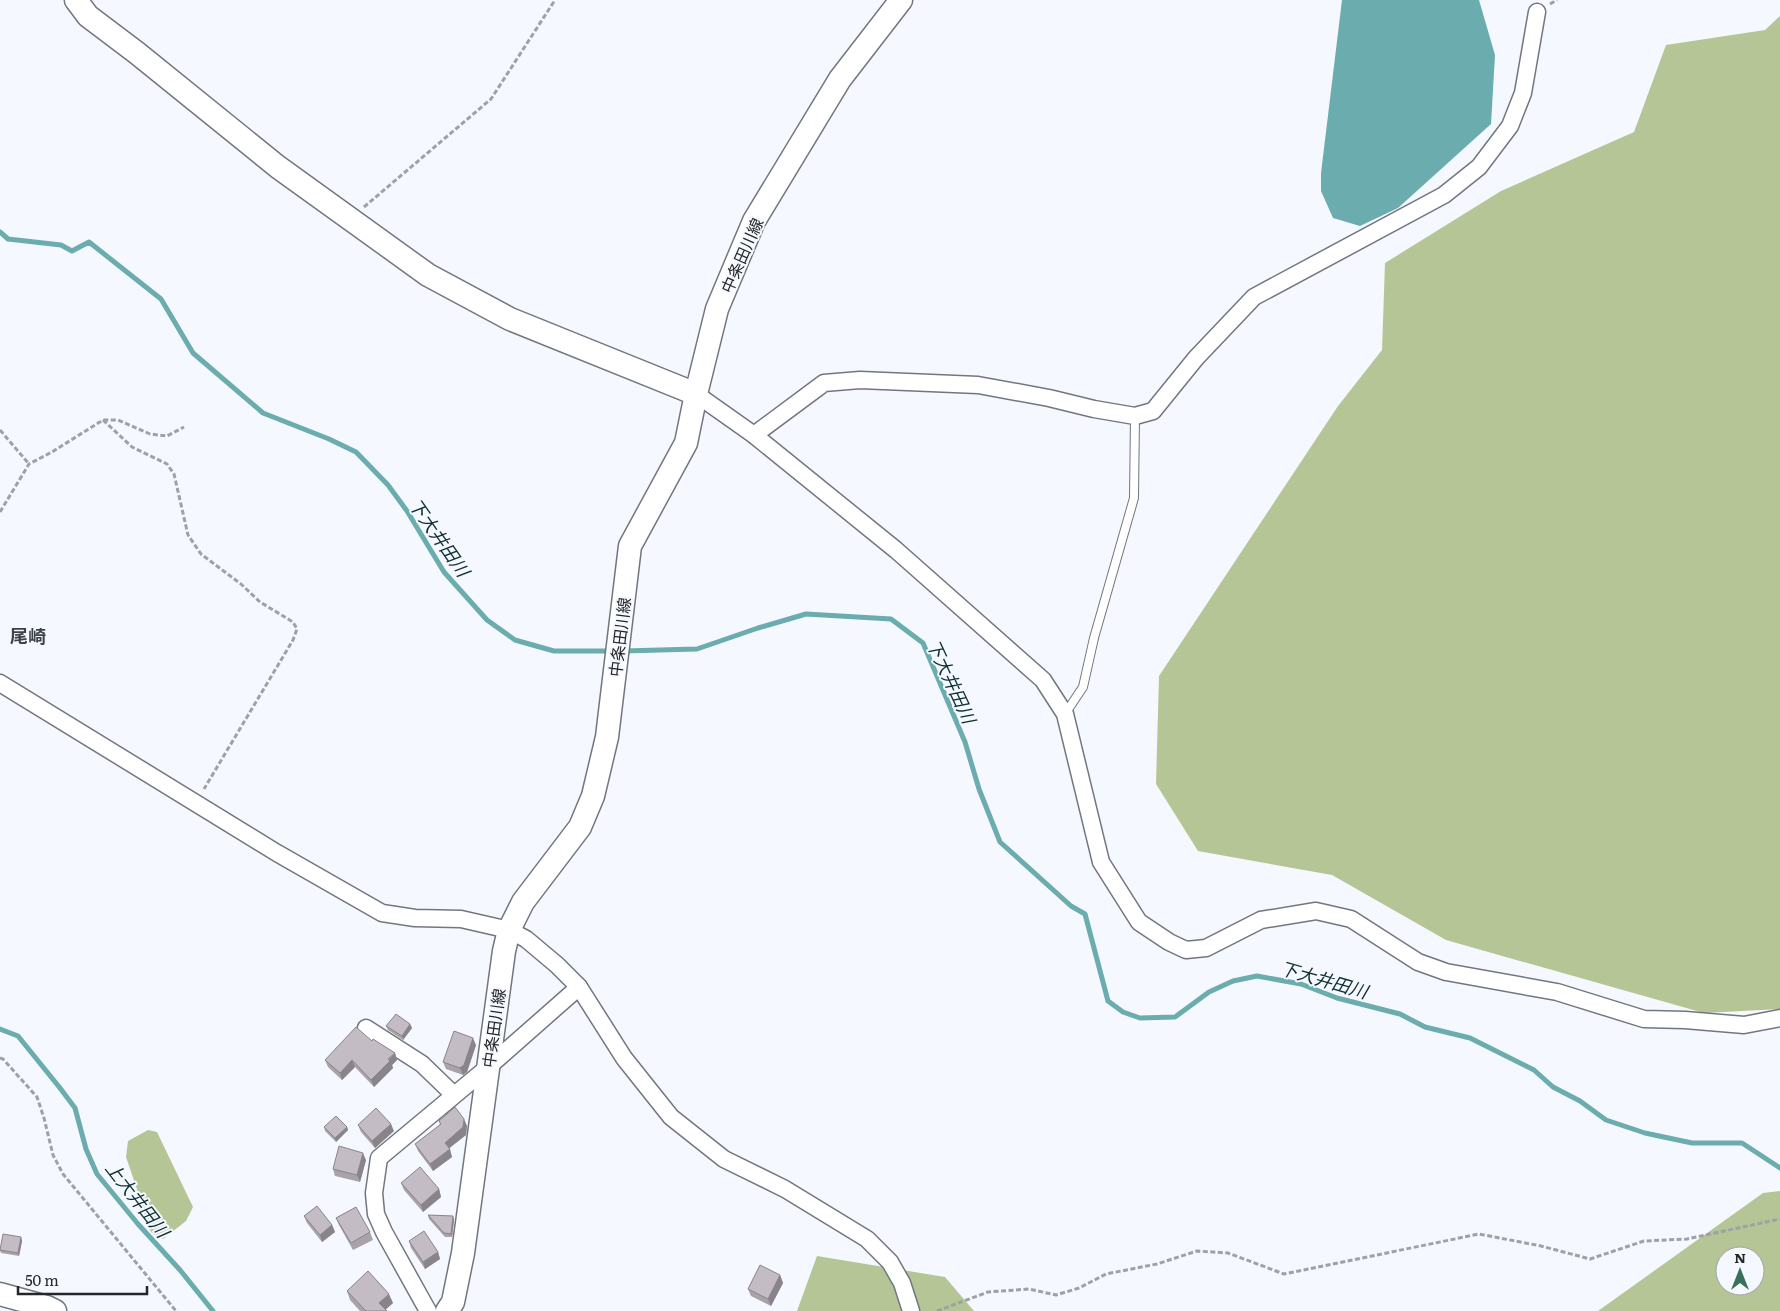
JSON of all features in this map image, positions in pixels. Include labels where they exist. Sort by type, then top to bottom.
[{"type":"main road","points":[[76,0],[88,16],[137,53],[278,167],[428,275],[510,319],[696,394]]},
{"type":"main road","name":"中条田川線","points":[[447,1311],[453,1302],[463,1253],[487,1068],[504,951],[509,930],[523,902],[580,827],[593,796],[607,737],[630,546],[686,443],[717,309],[754,221],[840,80],[901,0]]},
{"type":"main road","points":[[12,1301],[55,1311]]},
{"type":"street","points":[[754,435],[824,383],[860,380],[978,385],[1135,416],[1153,412],[1196,358],[1254,297],[1444,195],[1479,167],[1510,126],[1523,94],[1537,12]]},
{"type":"street","points":[[696,394],[754,435],[896,550],[1043,680],[1065,714],[1100,862],[1139,922],[1169,942],[1186,950],[1206,948],[1261,920],[1316,911],[1351,919],[1418,962],[1446,972],[1556,992],[1644,1019],[1744,1025],[1780,1018]]},
{"type":"street","points":[[0,683],[316,876],[382,912],[415,918],[462,918],[509,930],[526,939],[557,965],[579,987],[624,1058],[671,1117],[724,1159],[785,1189],[867,1239],[890,1262],[902,1283],[911,1311]]},
{"type":"street","points":[[428,1311],[376,1214],[374,1193],[379,1158],[487,1068],[579,987]]},
{"type":"street","points":[[366,1028],[422,1064],[454,1095]]},
{"type":"lane","points":[[1065,714],[1082,687],[1134,498],[1135,416]]},
{"type":"path","points":[[350,219],[491,99],[555,0]]},
{"type":"path","points":[[104,420],[132,447],[167,464],[174,474],[188,535],[202,554],[241,584],[260,602],[293,622],[297,629],[293,640],[196,803]]},
{"type":"path","points":[[0,512],[29,464],[104,420],[118,420],[150,434],[167,436],[184,427]]},
{"type":"path","points":[[0,430],[29,464]]},
{"type":"path","points":[[0,1058],[37,1097],[53,1155],[63,1174],[176,1311]]},
{"type":"path","points":[[937,1311],[988,1292],[1029,1290],[1056,1295],[1079,1288],[1106,1274],[1157,1264],[1197,1251],[1228,1253],[1284,1274],[1479,1234],[1541,1246],[1590,1259],[1644,1241],[1687,1238],[1780,1220]]},
{"type":"green space","points":[[1780,16],[1780,1009],[1704,1013],[1446,940],[1332,875],[1198,851],[1156,784],[1159,676],[1338,406],[1382,350],[1385,263],[1501,191],[1634,132],[1666,45],[1765,30]]},
{"type":"green space","points":[[148,1130],[157,1132],[193,1207],[186,1221],[163,1239],[152,1233],[139,1215],[141,1201],[126,1157],[128,1141]]},
{"type":"green space","points":[[1780,1191],[1780,1311],[1598,1311],[1763,1193]]},
{"type":"green space","points":[[817,1256],[945,1277],[974,1311],[797,1311]]},
{"type":"water","points":[[1342,0],[1479,0],[1495,55],[1491,124],[1398,208],[1360,226],[1333,218],[1321,191],[1321,173]]},
{"type":"building","points":[[396,1014],[410,1024],[402,1036],[386,1026]]},
{"type":"building","points":[[356,1027],[372,1041],[373,1039],[395,1053],[388,1059],[390,1061],[371,1080],[352,1060],[340,1073],[325,1060]]},
{"type":"building","points":[[454,1031],[473,1038],[464,1065],[460,1068],[443,1062]]},
{"type":"building","points":[[455,1107],[464,1119],[463,1127],[445,1143],[450,1149],[430,1164],[415,1144],[441,1124],[439,1121]]},
{"type":"building","points":[[376,1108],[391,1124],[372,1141],[358,1125]]},
{"type":"building","points":[[336,1116],[347,1127],[335,1138],[324,1127]]},
{"type":"building","points":[[339,1146],[363,1153],[357,1175],[333,1169]]},
{"type":"building","points":[[420,1167],[439,1189],[421,1205],[401,1183]]},
{"type":"building","points":[[317,1206],[332,1225],[320,1235],[304,1216]]},
{"type":"building","points":[[356,1207],[370,1232],[351,1243],[336,1218]]},
{"type":"building","points":[[428,1215],[453,1216],[451,1234],[444,1233]]},
{"type":"building","points":[[424,1231],[438,1252],[423,1262],[409,1241]]},
{"type":"building","points":[[3,1234],[21,1237],[18,1253],[0,1250]]},
{"type":"building","points":[[760,1265],[780,1275],[768,1299],[748,1289]]},
{"type":"building","points":[[368,1271],[389,1294],[379,1303],[387,1311],[366,1311],[347,1291]]},
{"type":"waterway","name":"下大井田川","points":[[0,232],[8,239],[61,245],[72,251],[89,242],[161,299],[193,353],[263,413],[329,439],[356,452],[388,485],[407,511],[444,572],[487,620],[515,640],[554,651],[612,651]]},
{"type":"waterway","name":"下大井田川","points":[[623,651],[697,649],[806,614],[891,619],[923,643],[965,742],[979,789],[1000,842],[1071,906],[1085,914],[1108,1001],[1123,1012],[1140,1018],[1175,1017],[1209,992],[1233,981],[1257,976],[1301,984],[1337,998],[1400,1014],[1425,1027],[1470,1038],[1534,1070],[1553,1087],[1580,1101],[1606,1120],[1645,1133],[1692,1143],[1742,1143],[1780,1168]]},
{"type":"waterway","name":"上大井田川","points":[[0,1029],[18,1036],[60,1088],[75,1108],[86,1149],[97,1174],[213,1311]]},
{"type":"district","name":"尾崎","points":[[28,635]]}]
